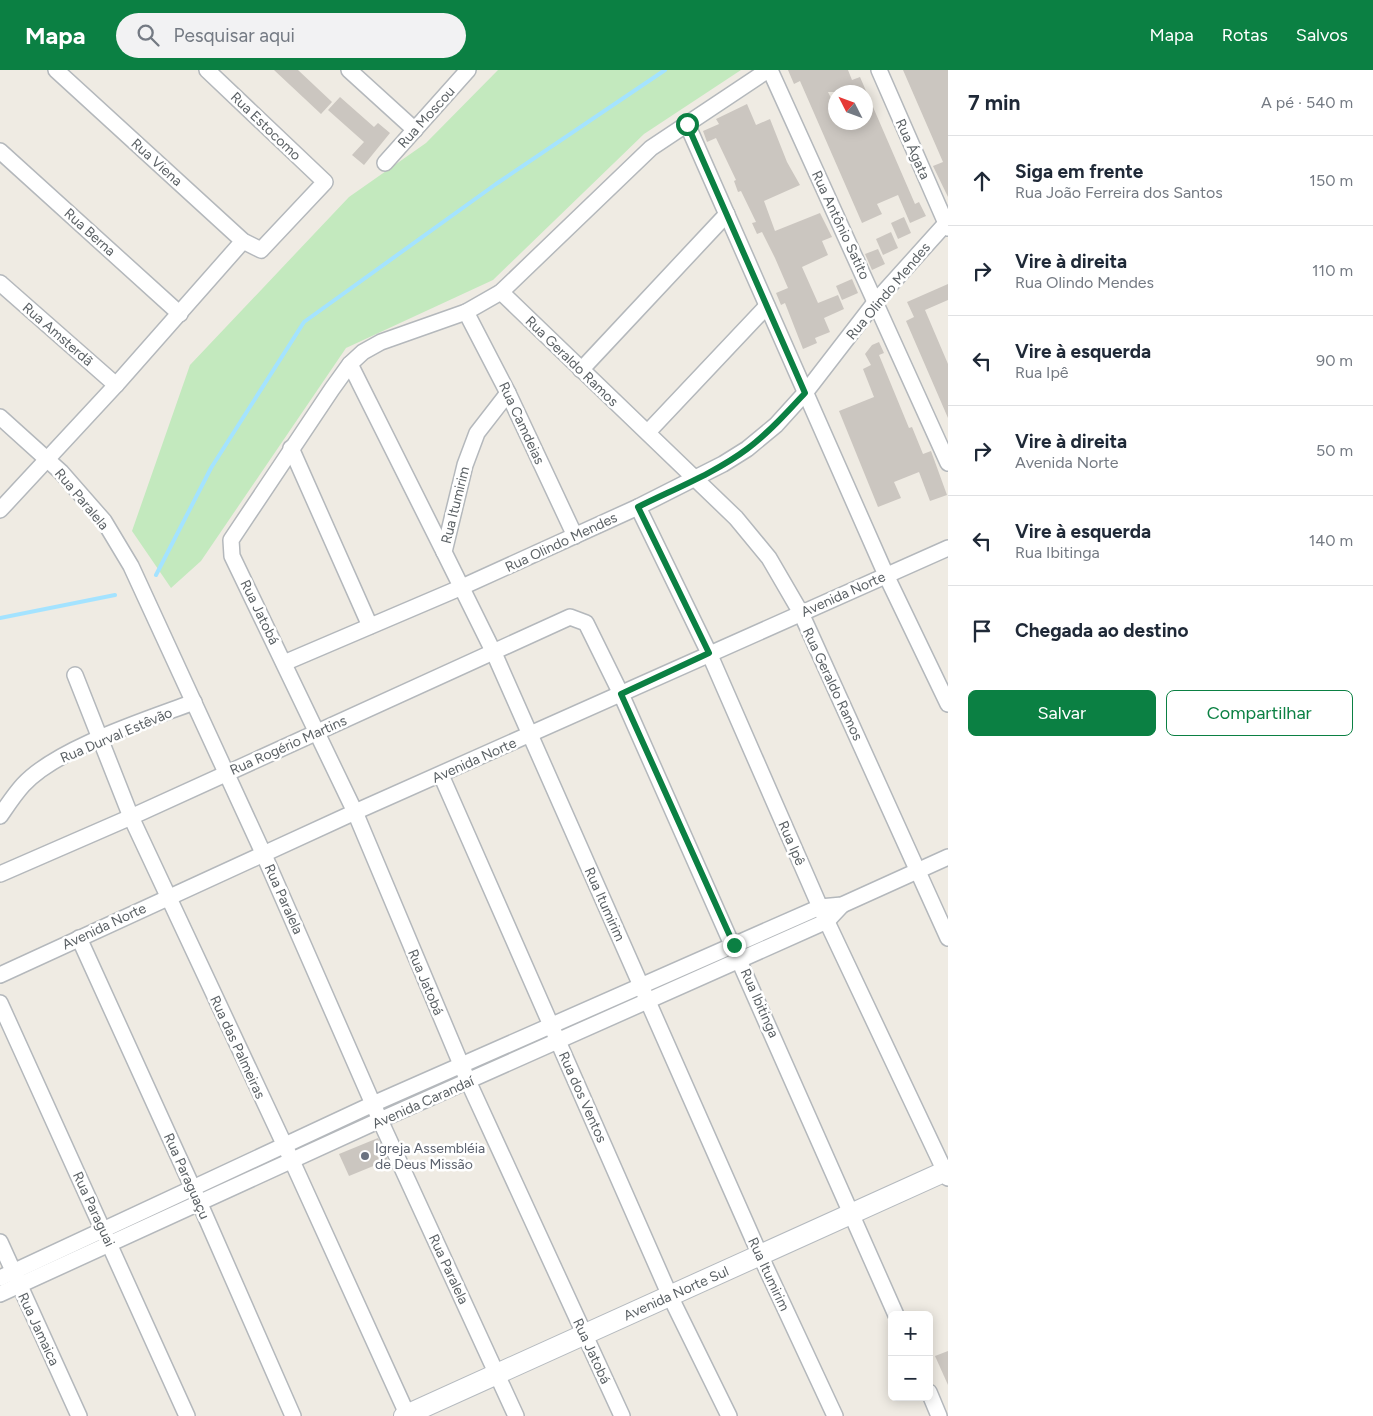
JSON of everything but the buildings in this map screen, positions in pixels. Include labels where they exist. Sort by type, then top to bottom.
[{"type":"street","name":"Rua Viena","points":[[56,70],[243,240],[261,250]]},
{"type":"street","name":"Rua Estocomo","points":[[207,70],[325,182],[261,250]]},
{"type":"street","points":[[349,70],[415,130]]},
{"type":"street","name":"Rua Moscou","points":[[385,163],[468,70]]},
{"type":"street","points":[[370,626],[291,448],[350,364],[363,352],[381,342],[466,312],[501,292],[651,148],[769,70]]},
{"type":"street","name":"Rua Antônio Satito","points":[[769,70],[876,301],[948,463]]},
{"type":"street","name":"Rua Ágata","points":[[879,70],[947,225]]},
{"type":"street","points":[[687,124],[886,575],[948,704]]},
{"type":"street","name":"Rua Berna","points":[[0,151],[180,314]]},
{"type":"street","points":[[581,370],[727,214]]},
{"type":"street","name":"Rua Olindo Mendes","points":[[284,663],[462,587],[638,507],[747,449],[776,425],[805,393],[876,301],[947,225]]},
{"type":"street","points":[[0,510],[180,314],[243,240]]},
{"type":"street","name":"Rua Amsterdã","points":[[0,283],[116,385]]},
{"type":"street","name":"Rua Geraldo Ramos","points":[[501,292],[695,478],[752,536],[769,558],[801,613],[948,938]]},
{"type":"street","points":[[648,432],[767,306]]},
{"type":"street","name":"Rua Camdeias","points":[[466,312],[508,393],[575,536]]},
{"type":"street","points":[[350,364],[444,552]]},
{"type":"street","name":"Rua Itumirim","points":[[508,393],[477,433],[465,465],[444,552],[494,653],[760,1255],[835,1416]]},
{"type":"street","name":"Rua Paralela","points":[[0,417],[48,459],[104,522],[131,566],[227,773],[380,1120],[516,1416]]},
{"type":"street","name":"Rua Jatobá","points":[[291,448],[234,534],[231,548],[232,556],[355,812],[468,1081],[622,1416]]},
{"type":"street","name":"Rua Ipê","points":[[638,507],[709,653],[820,907],[947,1173]]},
{"type":"street","name":"Avenida Norte","points":[[0,975],[355,812],[948,548]]},
{"type":"street","name":"Rua Rogério Martins","points":[[0,874],[131,817],[570,617],[576,617]]},
{"type":"street","name":"Rua Ibitinga","points":[[576,617],[586,623],[621,694],[854,1214],[894,1311]]},
{"type":"street","name":"Rua das Palmeiras","points":[[75,675],[131,817],[292,1161],[406,1416]]},
{"type":"street","name":"Rua Durval Estêvão","points":[[0,816],[24,784],[52,762],[101,738],[194,702]]},
{"type":"street","name":"Rua dos Ventos","points":[[441,775],[670,1296],[729,1416]]},
{"type":"street","name":"Avenida Carandaí","points":[[0,1294],[11,1278],[104,1230],[373,1104],[820,907],[842,905],[948,857]]},
{"type":"street","name":"Avenida Carandaí","points":[[11,1278],[110,1245],[380,1120],[649,1002],[827,921],[842,905]]},
{"type":"street","name":"Rua Paraguaçu","points":[[79,938],[200,1204],[292,1416]]},
{"type":"street","name":"Rua Paraguai","points":[[0,1003],[187,1416]]},
{"type":"street","name":"Avenida Norte Sul","points":[[406,1416],[583,1333],[947,1173]]},
{"type":"street","name":"Rua Jamaica","points":[[0,1242],[11,1278],[79,1416]]},
{"type":"street","points":[[933,1401],[939,1416]]},
{"type":"green space","points":[[498,70],[741,70],[644,134],[493,280],[346,348],[201,561],[171,588],[132,531],[190,365],[349,197],[426,143]]},
{"type":"waterway","points":[[156,575],[211,468],[304,322],[496,184],[665,70]]},
{"type":"waterway","points":[[0,618],[115,595]]},
{"type":"place","name":"Igreja Assembléia de Deus Missão","points":[[365,1156]]},
{"type":"route","points":[[687,124],[805,393],[776,425],[747,449],[723,464],[638,507],[709,653],[621,694],[734,945]]}]
